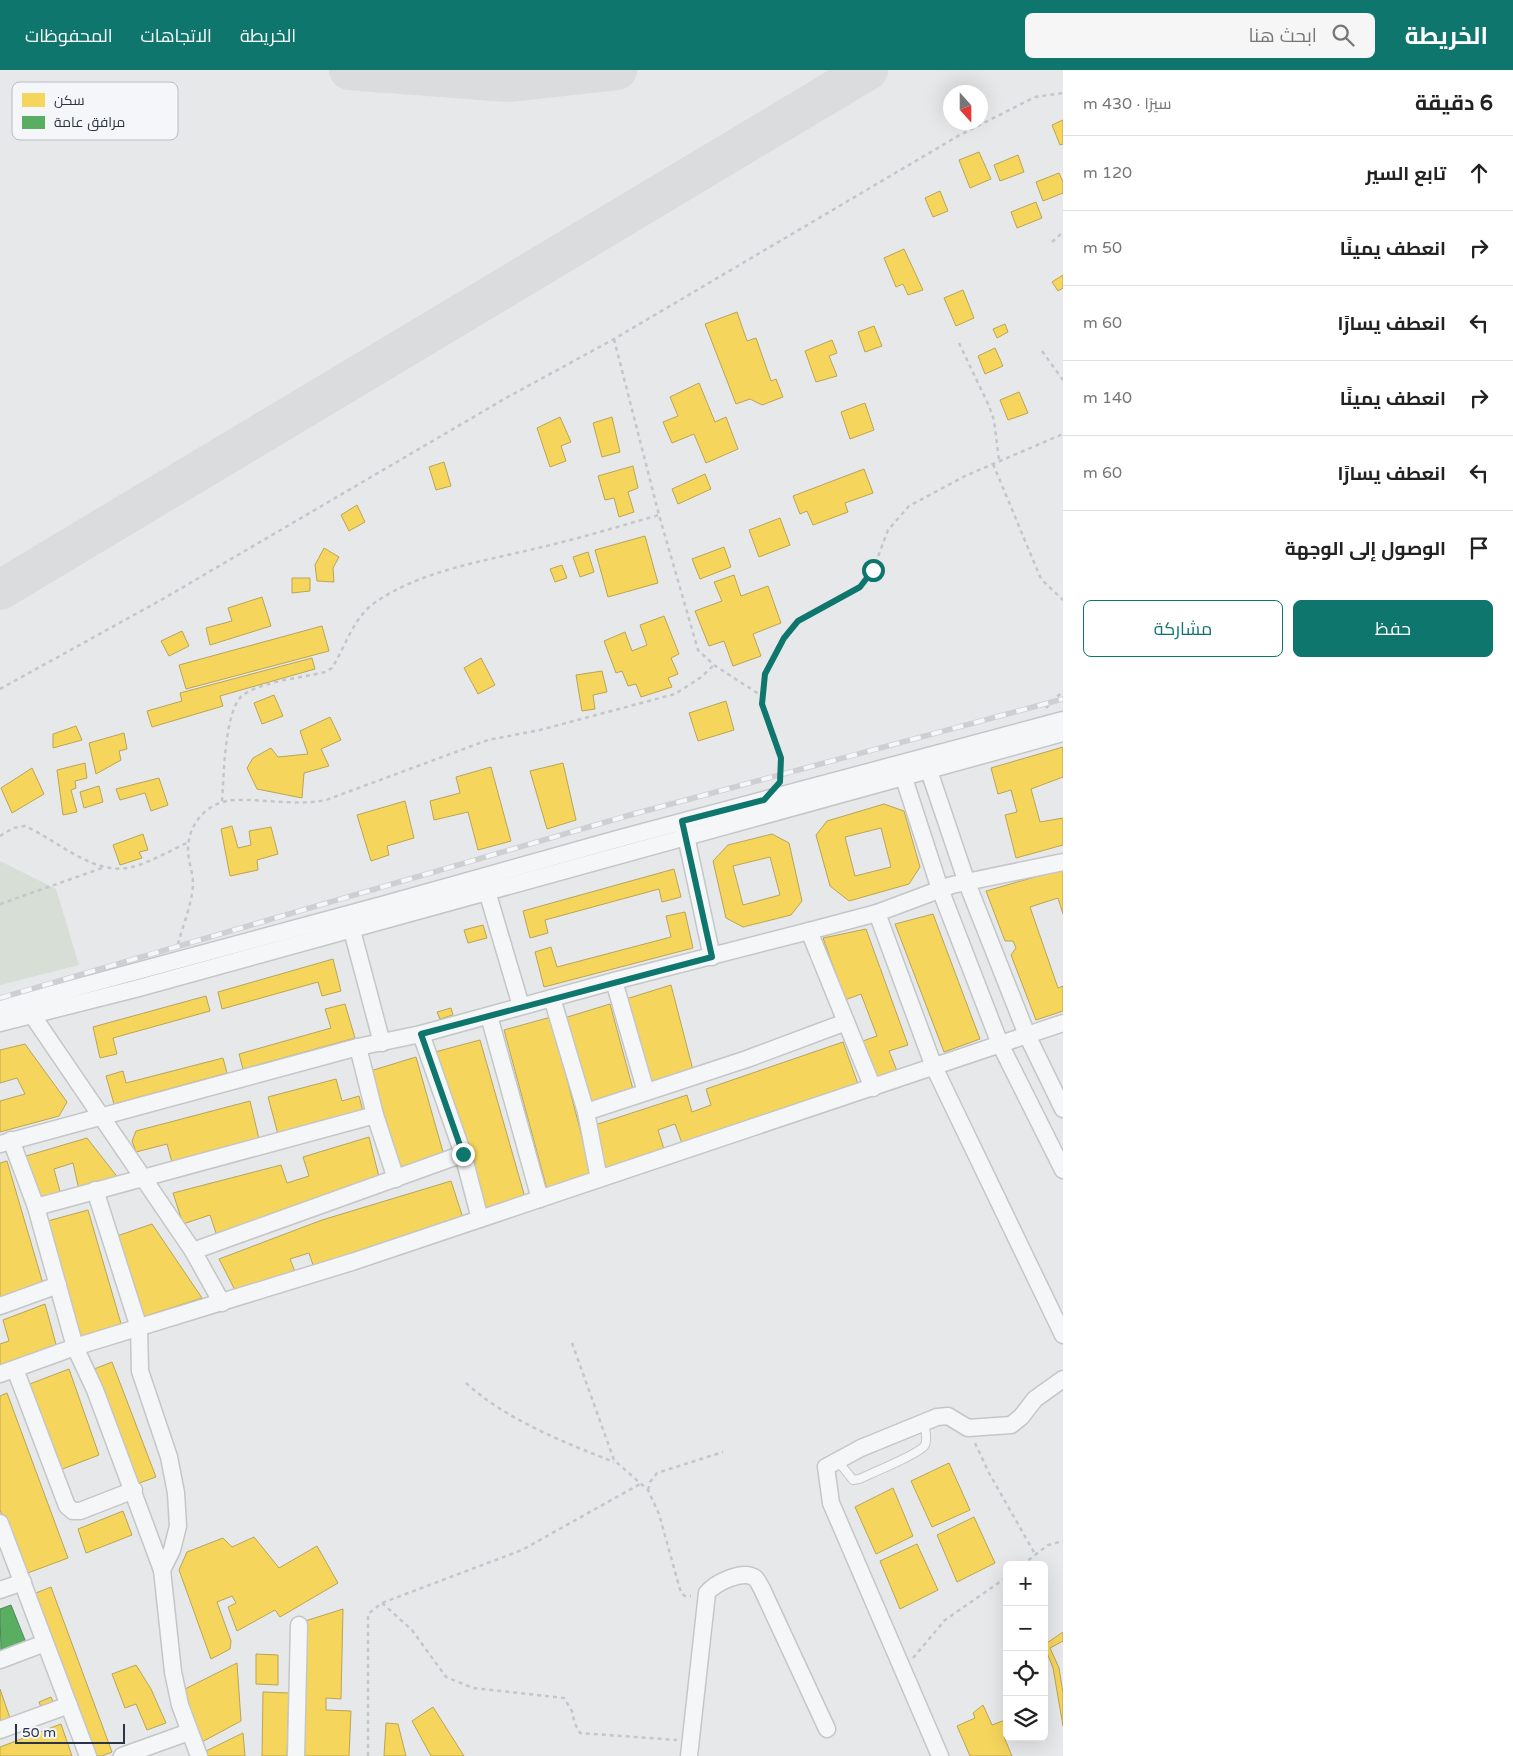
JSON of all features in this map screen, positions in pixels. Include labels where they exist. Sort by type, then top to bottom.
[{"type":"street","points":[[927,764],[1063,720]]},
{"type":"street","points":[[0,1008],[27,1009],[350,922],[485,884],[682,821],[764,800],[1063,733]]},
{"type":"street","points":[[927,764],[967,883],[1028,1035],[1063,1109]]},
{"type":"street","points":[[485,884],[686,837],[902,770]]},
{"type":"street","points":[[902,770],[940,890],[1000,1044],[1063,1170]]},
{"type":"street","points":[[682,821],[712,957]]},
{"type":"street","points":[[199,1756],[189,1732],[173,1672],[162,1570],[134,1490],[76,1347],[36,1207],[6,1142],[358,1047],[421,1034],[614,981],[877,913],[940,890],[1063,862]]},
{"type":"street","points":[[485,884],[521,1006]]},
{"type":"street","points":[[877,913],[934,1067],[1063,1335]]},
{"type":"street","points":[[0,1023],[27,1009],[175,961],[350,922]]},
{"type":"street","points":[[350,922],[382,1043]]},
{"type":"street","points":[[809,931],[873,1088]]},
{"type":"street","points":[[614,981],[646,1092]]},
{"type":"street","points":[[552,998],[586,1112],[599,1179]]},
{"type":"street","points":[[27,1009],[194,1251],[222,1303]]},
{"type":"street","points":[[489,1016],[540,1199]]},
{"type":"street","points":[[586,1112],[747,1059],[846,1022]]},
{"type":"street","points":[[134,1490],[80,1511],[73,1511],[67,1506],[8,1372],[76,1347],[222,1303],[480,1219],[873,1088],[1063,1022]]},
{"type":"street","points":[[421,1034],[463,1154],[480,1219]]},
{"type":"street","points":[[358,1047],[375,1115],[396,1179]]},
{"type":"street","points":[[36,1207],[375,1115]]},
{"type":"street","points":[[194,1251],[463,1154]]},
{"type":"street","points":[[95,1190],[139,1328],[140,1371],[169,1457],[176,1492],[178,1526],[172,1550],[162,1570]]},
{"type":"street","points":[[0,1306],[58,1285]]},
{"type":"street","points":[[940,1756],[831,1503],[826,1467],[837,1460],[924,1422],[945,1416],[968,1428],[1012,1425],[1035,1399],[1063,1379]]},
{"type":"street","points":[[0,1523],[88,1756]]},
{"type":"street","points":[[690,1748],[707,1593],[713,1585],[723,1580],[746,1575],[755,1578],[762,1588],[827,1729]]},
{"type":"street","points":[[0,1590],[23,1582]]},
{"type":"street","points":[[296,1756],[299,1625]]},
{"type":"street","points":[[0,1660],[45,1642]]},
{"type":"street","points":[[0,1730],[69,1705]]},
{"type":"street","points":[[122,1756],[189,1732]]},
{"type":"lane","points":[[837,1460],[849,1477],[853,1480],[859,1479],[916,1454],[924,1446],[926,1439],[924,1422]]},
{"type":"path","points":[[0,689],[160,600],[446,433],[614,339],[958,136],[1035,97],[1063,93]]},
{"type":"path","points":[[1052,242],[1063,232]]},
{"type":"path","points":[[614,339],[659,516],[698,650],[714,665],[762,696]]},
{"type":"path","points":[[959,343],[994,420],[999,460]]},
{"type":"path","points":[[1042,351],[1063,380]]},
{"type":"path","points":[[764,800],[780,782],[782,774],[781,758],[762,704],[762,696],[765,674],[784,638],[798,621],[860,587],[873,570],[888,530],[909,506],[999,460],[1063,434]]},
{"type":"path","points":[[993,464],[1041,579],[1063,600]]},
{"type":"path","points":[[222,801],[227,742],[237,702],[242,696],[256,688],[325,672],[332,668],[357,621],[372,605],[414,582],[461,567],[573,540],[659,516]]},
{"type":"path","points":[[175,961],[193,886],[189,842],[190,833],[199,818],[208,809],[222,801],[311,803],[326,800],[488,740],[540,730],[676,694],[700,678],[714,665]]},
{"type":"path","points":[[0,836],[13,828],[25,826],[78,855],[117,869],[132,867],[189,842]]},
{"type":"path","points":[[0,904],[107,867]]},
{"type":"path","points":[[572,1343],[616,1463]]},
{"type":"path","points":[[466,1383],[479,1395],[516,1417],[571,1446],[616,1463],[648,1490],[659,1514],[681,1593],[685,1596],[707,1593]]},
{"type":"path","points":[[968,1428],[988,1473],[1035,1554]]},
{"type":"path","points":[[648,1490],[650,1482],[657,1473],[723,1452]]},
{"type":"path","points":[[368,1756],[368,1614],[382,1603],[522,1550],[640,1484]]},
{"type":"path","points":[[1027,1561],[1048,1546],[1063,1541]]},
{"type":"path","points":[[902,1670],[945,1620],[1003,1580]]},
{"type":"path","points":[[382,1603],[412,1630],[446,1677],[473,1688],[564,1698],[573,1713],[574,1722],[580,1733],[690,1748]]},
{"type":"shaded area","points":[[0,861],[56,889],[79,965],[0,985]]},
{"type":"building: سكن","points":[[1063,120],[1063,144],[1060,145],[1052,125]]},
{"type":"building: سكن","points":[[979,152],[991,179],[970,188],[959,160]]},
{"type":"building: سكن","points":[[1018,155],[1024,172],[1000,181],[994,165]]},
{"type":"building: سكن","points":[[1059,173],[1063,182],[1063,193],[1043,201],[1036,182]]},
{"type":"building: سكن","points":[[940,191],[948,211],[933,217],[925,198]]},
{"type":"building: سكن","points":[[1036,202],[1042,218],[1017,228],[1011,212]]},
{"type":"building: سكن","points":[[904,249],[923,290],[908,295],[903,284],[896,287],[884,258]]},
{"type":"building: سكن","points":[[1063,275],[1063,288],[1058,291],[1052,282]]},
{"type":"building: سكن","points":[[963,290],[974,318],[956,326],[944,298]]},
{"type":"building: سكن","points":[[737,312],[747,341],[756,338],[771,381],[776,379],[783,397],[762,405],[750,399],[736,404],[705,324]]},
{"type":"building: سكن","points":[[1005,324],[1008,332],[997,338],[993,329]]},
{"type":"building: سكن","points":[[874,326],[882,346],[865,352],[858,332]]},
{"type":"building: سكن","points":[[832,340],[837,353],[829,356],[837,376],[816,382],[805,351]]},
{"type":"building: سكن","points":[[995,348],[1003,366],[985,374],[978,356]]},
{"type":"building: سكن","points":[[699,383],[715,422],[726,417],[738,449],[706,463],[694,434],[672,443],[663,422],[678,416],[670,397]]},
{"type":"building: سكن","points":[[1019,392],[1028,413],[1008,420],[1000,400]]},
{"type":"building: سكن","points":[[865,403],[874,430],[850,439],[841,412]]},
{"type":"building: سكن","points":[[560,417],[571,442],[561,446],[566,461],[550,467],[537,428]]},
{"type":"building: سكن","points":[[612,417],[620,452],[602,457],[593,423]]},
{"type":"building: سكن","points":[[444,462],[451,486],[436,490],[429,467]]},
{"type":"building: سكن","points":[[633,466],[638,488],[628,492],[634,512],[619,517],[614,498],[605,500],[598,476]]},
{"type":"building: سكن","points":[[864,469],[873,493],[845,503],[848,512],[813,525],[807,511],[800,514],[793,496]]},
{"type":"building: سكن","points":[[705,474],[711,489],[678,504],[672,489]]},
{"type":"building: سكن","points":[[357,505],[365,522],[349,531],[341,515]]},
{"type":"building: سكن","points":[[780,518],[790,545],[759,557],[749,530]]},
{"type":"building: سكن","points":[[645,536],[658,583],[608,597],[595,550]]},
{"type":"building: سكن","points":[[724,547],[731,567],[700,579],[692,559]]},
{"type":"building: سكن","points":[[324,548],[339,557],[333,568],[334,582],[317,581],[315,565]]},
{"type":"building: سكن","points":[[588,552],[594,572],[580,577],[573,557]]},
{"type":"building: سكن","points":[[562,565],[567,578],[555,582],[550,569]]},
{"type":"building: سكن","points":[[734,575],[741,596],[768,586],[781,623],[753,634],[761,656],[733,666],[724,641],[709,646],[695,611],[722,601],[714,582]]},
{"type":"building: سكن","points":[[292,578],[310,578],[310,591],[292,593]]},
{"type":"building: سكن","points":[[262,597],[271,626],[210,645],[206,628],[232,621],[228,608]]},
{"type":"building: سكن","points":[[664,616],[679,654],[671,658],[678,674],[668,678],[672,687],[641,697],[636,684],[628,686],[622,671],[616,673],[604,641],[625,632],[632,651],[647,645],[640,625]]},
{"type":"building: سكن","points":[[322,626],[329,651],[186,689],[179,665]]},
{"type":"building: سكن","points":[[182,631],[189,646],[169,656],[161,641]]},
{"type":"building: سكن","points":[[312,658],[315,669],[220,696],[223,706],[152,727],[147,711],[182,701],[180,693]]},
{"type":"building: سكن","points":[[481,658],[495,685],[478,694],[464,668]]},
{"type":"building: سكن","points":[[602,671],[607,692],[593,695],[595,709],[582,711],[576,675]]},
{"type":"building: سكن","points":[[274,695],[283,716],[262,724],[254,703]]},
{"type":"building: سكن","points":[[726,701],[734,730],[698,741],[689,713]]},
{"type":"building: سكن","points":[[330,717],[341,740],[321,749],[329,766],[304,773],[302,798],[257,789],[247,768],[253,758],[271,748],[278,757],[308,754],[300,731]]},
{"type":"building: سكن","points":[[76,726],[82,740],[53,748],[53,734]]},
{"type":"building: سكن","points":[[124,733],[127,749],[119,751],[121,760],[96,774],[89,743]]},
{"type":"building: سكن","points":[[1063,747],[1063,777],[1031,789],[1040,822],[1063,818],[1063,845],[1016,858],[1005,815],[1017,812],[1011,790],[998,794],[991,768]]},
{"type":"building: سكن","points":[[85,763],[87,778],[75,781],[76,788],[71,790],[77,812],[63,815],[57,770]]},
{"type":"building: سكن","points":[[563,763],[576,820],[547,829],[530,771]]},
{"type":"building: سكن","points":[[491,767],[511,841],[478,850],[468,812],[434,820],[430,801],[460,793],[456,777]]},
{"type":"building: سكن","points":[[32,768],[44,794],[12,813],[1,788]]},
{"type":"building: سكن","points":[[159,778],[168,805],[151,811],[145,793],[120,800],[116,789]]},
{"type":"building: سكن","points":[[99,786],[103,802],[84,808],[80,792]]},
{"type":"building: سكن","points":[[405,801],[414,838],[387,846],[389,855],[371,861],[357,815]]},
{"type":"building: سكن","points":[[884,804],[904,811],[920,867],[909,884],[849,901],[830,886],[816,835],[827,821]],"holes":[[[881,828],[891,867],[855,876],[845,837]]]},
{"type":"building: سكن","points":[[232,826],[238,848],[251,845],[249,831],[271,827],[278,854],[257,860],[258,870],[230,876],[221,829]]},
{"type":"building: سكن","points":[[143,834],[148,850],[139,852],[142,858],[120,865],[113,845]]},
{"type":"building: سكن","points":[[772,834],[789,843],[802,901],[791,915],[743,927],[726,918],[713,861],[728,845]],"holes":[[[770,857],[780,895],[743,905],[733,866]]]},
{"type":"building: سكن","points":[[674,869],[681,897],[662,902],[659,889],[545,920],[548,933],[530,938],[523,911]]},
{"type":"building: سكن","points":[[1063,869],[1063,914],[1058,898],[1030,907],[1058,988],[1063,986],[1063,1011],[1036,1020],[1011,955],[1016,948],[1013,941],[1005,941],[986,891]]},
{"type":"building: سكن","points":[[685,912],[693,948],[544,987],[535,952],[551,947],[557,967],[671,937],[666,916]]},
{"type":"building: سكن","points":[[933,914],[980,1039],[944,1052],[895,924]]},
{"type":"building: سكن","points":[[483,925],[487,938],[468,943],[464,930]]},
{"type":"building: سكن","points":[[866,929],[908,1045],[889,1051],[897,1071],[873,1079],[860,1042],[877,1036],[861,994],[845,1000],[823,938]]},
{"type":"building: سكن","points":[[333,959],[341,991],[322,996],[318,982],[222,1009],[218,992]]},
{"type":"building: سكن","points":[[671,985],[694,1074],[651,1086],[626,999]]},
{"type":"building: سكن","points":[[206,996],[210,1011],[113,1038],[117,1054],[100,1058],[93,1027]]},
{"type":"building: سكن","points":[[345,1004],[355,1038],[243,1069],[239,1054],[331,1028],[325,1009]]},
{"type":"building: سكن","points":[[610,1004],[634,1093],[588,1108],[561,1019]]},
{"type":"building: سكن","points":[[451,1008],[453,1015],[440,1019],[437,1012]]},
{"type":"building: سكن","points":[[551,1017],[592,1176],[547,1189],[504,1030]]},
{"type":"building: سكن","points":[[480,1040],[526,1201],[481,1214],[435,1052]]},
{"type":"building: سكن","points":[[843,1042],[858,1084],[683,1146],[675,1124],[658,1130],[665,1152],[605,1173],[595,1125],[687,1095],[692,1112],[711,1105],[706,1089]]},
{"type":"building: سكن","points":[[25,1044],[67,1102],[59,1116],[0,1132],[0,1101],[25,1094],[17,1078],[0,1083],[0,1050]]},
{"type":"building: سكن","points":[[416,1057],[445,1159],[398,1174],[367,1072]]},
{"type":"building: سكن","points":[[223,1058],[227,1073],[114,1104],[106,1076],[123,1071],[126,1083]]},
{"type":"building: سكن","points":[[336,1079],[342,1101],[359,1096],[364,1115],[279,1138],[268,1097]]},
{"type":"building: سكن","points":[[250,1101],[260,1143],[173,1166],[167,1144],[136,1152],[132,1141],[136,1131]]},
{"type":"building: سكن","points":[[369,1137],[380,1181],[217,1236],[210,1215],[183,1224],[173,1193],[281,1165],[287,1183],[309,1176],[303,1157]]},
{"type":"building: سكن","points":[[87,1138],[119,1179],[79,1190],[73,1163],[54,1169],[61,1195],[38,1201],[26,1156]]},
{"type":"building: سكن","points":[[7,1161],[44,1287],[0,1301],[0,1163]]},
{"type":"building: سكن","points":[[451,1181],[464,1221],[315,1271],[309,1253],[290,1259],[297,1277],[238,1296],[219,1259],[322,1220]]},
{"type":"building: سكن","points":[[88,1210],[122,1327],[78,1341],[44,1222]]},
{"type":"building: سكن","points":[[152,1224],[202,1298],[140,1318],[114,1237]]},
{"type":"building: سكن","points":[[45,1304],[57,1348],[0,1369],[0,1344],[9,1341],[3,1320]]},
{"type":"building: سكن","points":[[112,1362],[156,1477],[134,1485],[89,1371]]},
{"type":"building: سكن","points":[[69,1369],[99,1455],[60,1470],[27,1385]]},
{"type":"building: سكن","points":[[7,1393],[68,1558],[25,1574],[0,1510],[0,1396]]},
{"type":"building: سكن","points":[[949,1463],[970,1510],[932,1527],[911,1481]]},
{"type":"building: سكن","points":[[893,1488],[913,1536],[876,1554],[855,1507]]},
{"type":"building: سكن","points":[[123,1511],[132,1535],[86,1553],[78,1529]]},
{"type":"building: سكن","points":[[974,1517],[995,1563],[957,1582],[937,1535]]},
{"type":"building: سكن","points":[[254,1537],[279,1568],[317,1546],[338,1583],[280,1617],[275,1610],[237,1631],[228,1607],[236,1603],[232,1596],[217,1602],[231,1641],[230,1649],[211,1659],[179,1570],[187,1552],[223,1538],[232,1547]]},
{"type":"building: سكن","points":[[917,1544],[938,1590],[900,1609],[880,1561]]},
{"type":"building: سكن","points":[[51,1587],[112,1752],[102,1756],[92,1756],[31,1595]]},
{"type":"building: سكن","points":[[343,1609],[341,1699],[326,1698],[326,1710],[351,1711],[349,1756],[300,1756],[302,1622]]},
{"type":"building: سكن","points":[[1063,1632],[1063,1641],[1050,1648],[1059,1668],[1063,1693],[1063,1726],[1053,1668],[1048,1655],[1048,1642]]},
{"type":"building: سكن","points":[[256,1654],[278,1655],[278,1685],[256,1684]]},
{"type":"building: سكن","points":[[237,1663],[241,1721],[200,1743],[179,1692]]},
{"type":"building: سكن","points":[[136,1665],[151,1689],[166,1723],[147,1730],[136,1704],[125,1708],[112,1674]]},
{"type":"building: سكن","points":[[0,1689],[11,1721],[0,1725]]},
{"type":"building: سكن","points":[[263,1692],[289,1693],[287,1756],[262,1756]]},
{"type":"building: سكن","points":[[51,1697],[55,1707],[43,1712],[39,1702]]},
{"type":"building: سكن","points":[[983,1705],[992,1725],[1003,1721],[1003,1741],[1006,1741],[1012,1756],[970,1756],[957,1726],[975,1718],[973,1713]]},
{"type":"building: سكن","points":[[433,1707],[464,1756],[431,1756],[412,1721]]},
{"type":"building: سكن","points":[[386,1723],[398,1724],[406,1756],[384,1756]]},
{"type":"building: سكن","points":[[61,1724],[72,1756],[0,1756],[0,1747]]},
{"type":"building: سكن","points":[[243,1733],[245,1756],[204,1756],[202,1753]]},
{"type":"building: مرافق عامة","points":[[11,1605],[27,1645],[1,1654],[0,1609]]},
{"type":"taxiway","points":[[349,70],[508,82],[617,70]]},
{"type":"taxiway","points":[[0,590],[868,70]]},
{"type":"railway","points":[[0,998],[630,815],[1063,699]]},
{"type":"route","points":[[463,1154],[421,1034],[614,981],[712,957],[682,821],[764,800],[780,782],[782,774],[781,758],[762,704],[765,674],[784,638],[798,621],[860,587],[873,570]]}]
